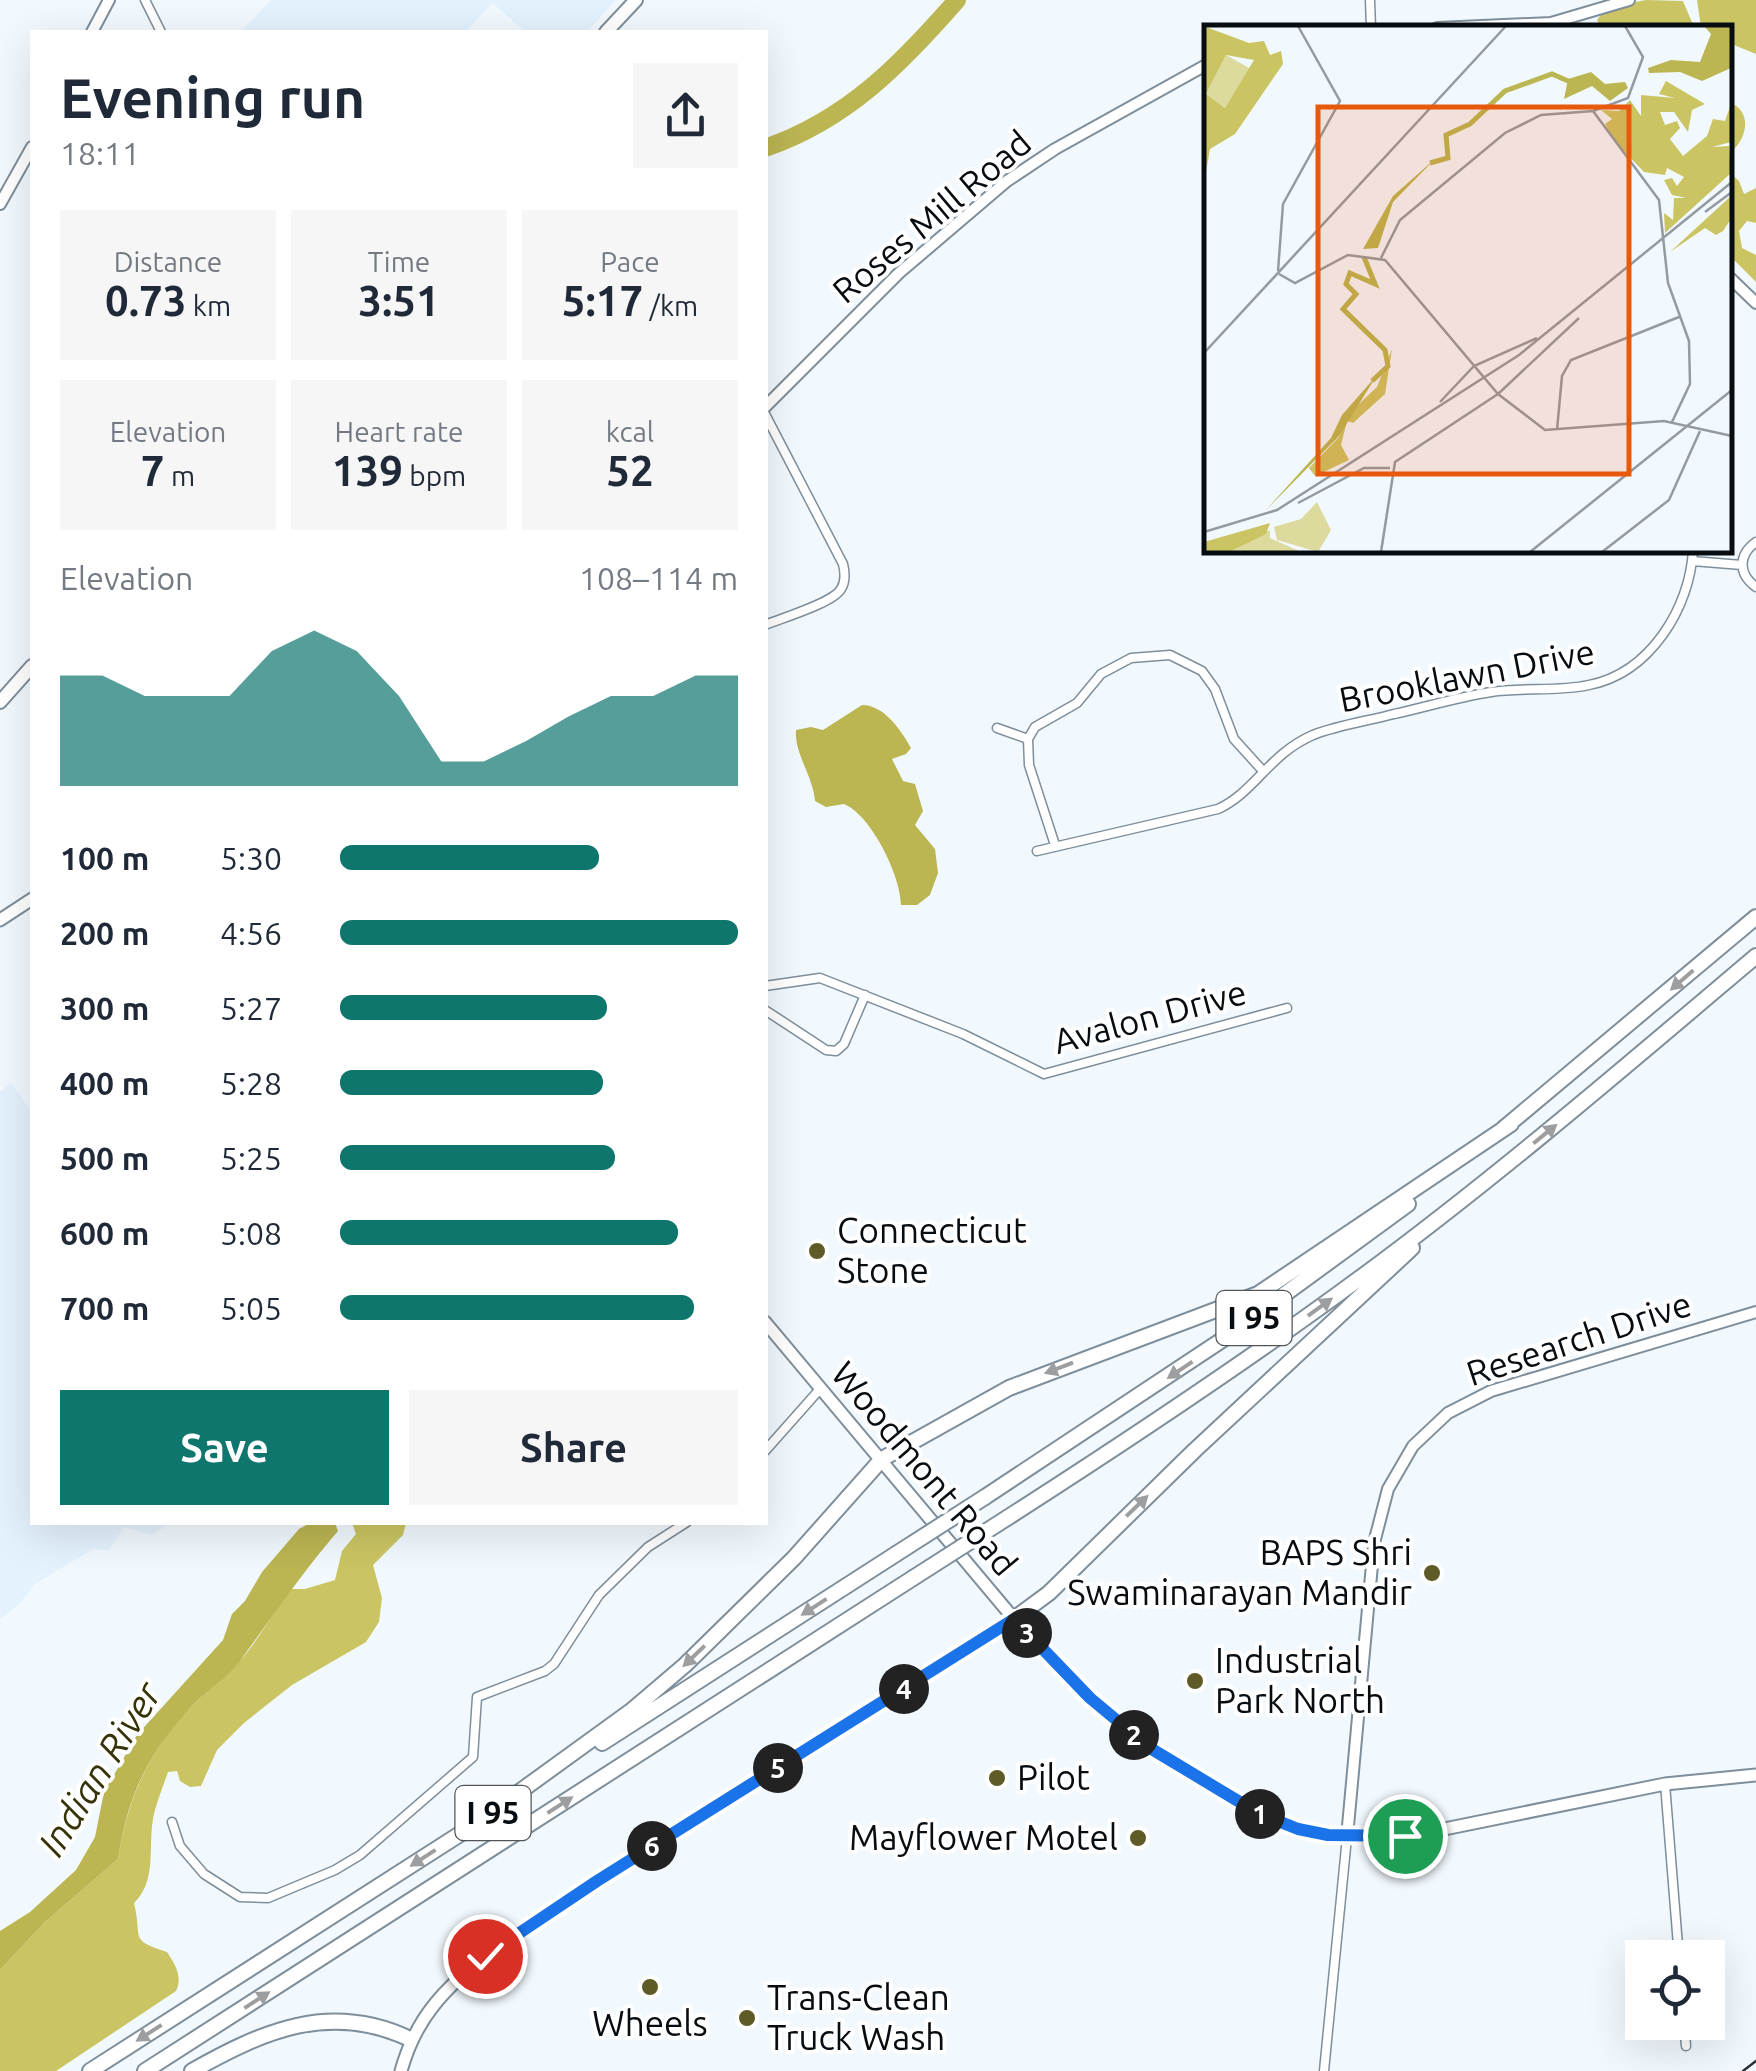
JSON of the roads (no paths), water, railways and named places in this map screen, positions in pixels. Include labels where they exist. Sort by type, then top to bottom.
[{"type":"highway","name":"I 95","points":[[90,2071],[985,1497],[1252,1320],[1511,1124],[1756,917]]},
{"type":"highway","name":"I 95","points":[[145,2071],[1007,1518],[1272,1342],[1474,1190],[1756,956]]},
{"type":"highway","points":[[464,1832],[631,1711],[685,1666],[794,1558],[882,1459],[1009,1388],[1258,1294],[1511,1124]]},
{"type":"highway","points":[[1014,1619],[1048,1592],[1194,1450],[1474,1190]]},
{"type":"highway","points":[[192,2071],[262,2035],[302,2024],[340,2022],[386,2028],[410,2039]]},
{"type":"main road","points":[[608,30],[636,0]]},
{"type":"main road","points":[[0,702],[30,668]]},
{"type":"main road","points":[[0,920],[30,899]]},
{"type":"main road","name":"Woodmont Road","points":[[768,1326],[1014,1619],[1090,1698],[1150,1748],[1258,1813],[1298,1829],[1347,1836],[1405,1836],[1664,1784],[1756,1775]]},
{"type":"main road","points":[[401,2071],[410,2039],[435,2002],[496,1946],[1014,1619]]},
{"type":"street","points":[[93,30],[109,0]]},
{"type":"street","points":[[145,0],[160,30]]},
{"type":"street","points":[[1370,0],[1372,25]]},
{"type":"street","points":[[1552,25],[1628,0]]},
{"type":"street","name":"Roses Mill Road","points":[[768,404],[899,272],[997,189],[1055,149],[1204,66]]},
{"type":"street","points":[[0,204],[30,151]]},
{"type":"street","points":[[1731,279],[1756,303]]},
{"type":"street","points":[[768,420],[845,573],[843,585],[834,596],[768,624]]},
{"type":"street","points":[[1756,542],[1745,552],[1742,565],[1746,578],[1756,588]]},
{"type":"street","name":"Brooklawn Drive","points":[[1037,851],[1208,813],[1236,798],[1290,746],[1337,728],[1484,693],[1562,689],[1608,680],[1637,661],[1668,630],[1682,604],[1693,552]]},
{"type":"street","points":[[1692,561],[1742,565]]},
{"type":"street","points":[[1055,844],[1028,764],[1028,739],[1042,722],[1077,704],[1110,667],[1144,655],[1170,655],[1194,665],[1209,680],[1241,750],[1263,771]]},
{"type":"street","points":[[997,728],[1028,739]]},
{"type":"street","name":"Avalon Drive","points":[[768,986],[820,978],[964,1034],[1044,1074],[1287,1008]]},
{"type":"street","points":[[768,1012],[826,1050],[836,1051],[844,1044],[865,995]]},
{"type":"street","name":"Research Drive","points":[[1347,1836],[1376,1529],[1391,1482],[1414,1446],[1448,1413],[1492,1391],[1756,1312]]},
{"type":"street","points":[[768,1448],[820,1388]]},
{"type":"street","points":[[172,1822],[180,1846],[190,1860],[220,1886],[249,1899],[279,1895],[350,1861],[473,1757],[476,1697],[554,1664],[599,1594],[648,1547],[682,1525]]},
{"type":"street","points":[[1664,1784],[1677,1940]]},
{"type":"street","points":[[1324,2071],[1347,1836]]},
{"type":"street","points":[[1686,2040],[1686,2046]]},
{"type":"waterway","name":"Indian River","points":[[768,147],[822,122],[871,88],[957,0]]},
{"type":"railway","points":[[1743,2071],[1756,2061]]},
{"type":"place","name":"Connecticut Stone","points":[[817,1251]]},
{"type":"place","name":"BAPS Shri Swaminarayan Mandir","points":[[1432,1573]]},
{"type":"place","name":"Industrial Park North","points":[[1195,1681]]},
{"type":"place","name":"Pilot","points":[[997,1778]]},
{"type":"place","name":"Mayflower Motel","points":[[1138,1838]]},
{"type":"place","name":"Wheels","points":[[650,1987]]},
{"type":"place","name":"Trans-Clean Truck Wash","points":[[747,2018]]}]
